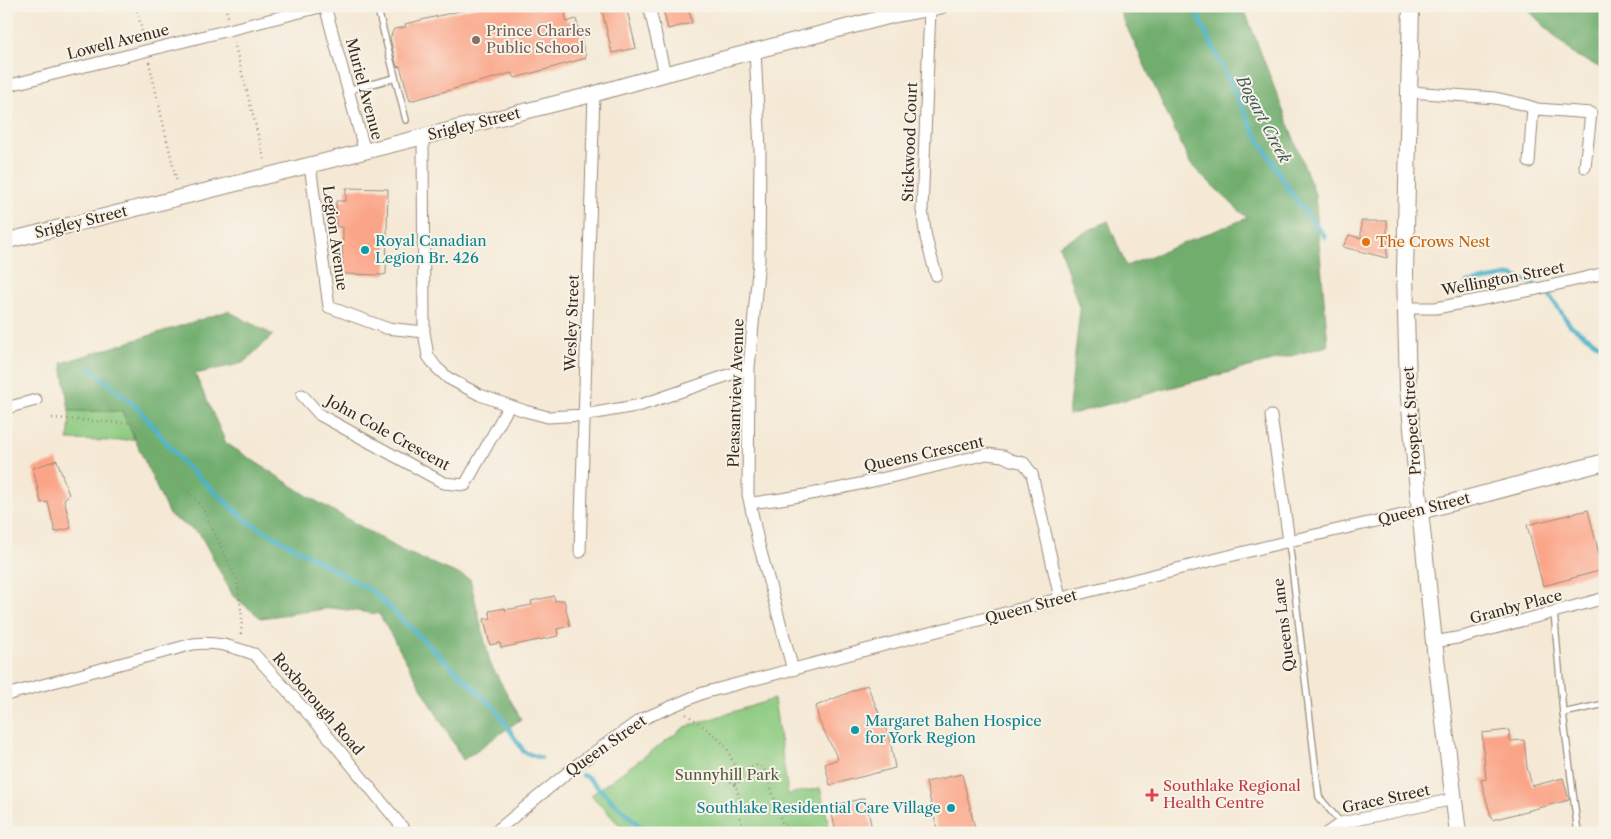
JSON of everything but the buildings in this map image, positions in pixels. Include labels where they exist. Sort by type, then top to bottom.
[{"type":"main road","name":"Prospect Street","points":[[1411,6],[1406,263],[1408,388],[1434,642],[1458,833]]},
{"type":"main road","name":"Queen Street","points":[[1420,511],[1605,462]]},
{"type":"street","name":"Lowell Avenue","points":[[6,86],[324,6]]},
{"type":"street","name":"Muriel Avenue","points":[[324,6],[365,152]]},
{"type":"street","points":[[649,6],[665,74]]},
{"type":"street","name":"Srigley Street","points":[[6,241],[594,94],[755,51],[893,11],[936,8]]},
{"type":"street","name":"Stickwood Court","points":[[936,8],[922,210],[926,238],[936,275]]},
{"type":"street","name":"Pleasantview Avenue","points":[[755,51],[760,150],[759,260],[749,368],[748,494],[758,541],[793,670]]},
{"type":"street","points":[[1410,92],[1495,98],[1533,108],[1591,113],[1585,167]]},
{"type":"street","name":"Wesley Street","points":[[580,552],[594,94]]},
{"type":"street","points":[[1529,162],[1533,108]]},
{"type":"street","points":[[423,137],[424,332],[428,356],[448,378],[480,395],[509,406],[548,417],[584,415],[641,405],[749,368]]},
{"type":"street","name":"Legion Avenue","points":[[310,165],[329,307],[386,328],[424,332]]},
{"type":"street","name":"Wellington Street","points":[[1407,308],[1436,308],[1537,289],[1605,273]]},
{"type":"street","name":"John Cole Crescent","points":[[302,395],[320,415],[444,483],[465,485],[509,406]]},
{"type":"street","points":[[6,408],[36,400]]},
{"type":"street","name":"Queens Lane","points":[[1271,416],[1289,541]]},
{"type":"street","name":"Queens Crescent","points":[[750,503],[786,499],[987,454],[1003,456],[1024,463],[1032,474],[1060,598]]},
{"type":"street","name":"Queen Street","points":[[494,833],[578,764],[640,720],[703,693],[1060,598],[1289,541],[1420,511]]},
{"type":"street","name":"Granby Place","points":[[1434,642],[1462,637],[1605,598]]},
{"type":"street","name":"Roxborough Road","points":[[6,695],[204,642],[223,644],[254,654],[322,729],[407,833]]},
{"type":"street","name":"Grace Street","points":[[1327,833],[1341,823],[1454,799]]},
{"type":"lane","points":[[376,6],[406,120]]},
{"type":"lane","points":[[348,90],[395,78]]},
{"type":"lane","name":"Queens Lane","points":[[1289,541],[1320,797],[1341,823]]},
{"type":"lane","points":[[1554,612],[1578,833]]},
{"type":"lane","points":[[1564,714],[1605,704]]},
{"type":"path","points":[[136,6],[180,197]]},
{"type":"path","points":[[225,6],[268,175]]},
{"type":"path","points":[[52,418],[123,424],[135,423],[204,511],[238,580],[242,617],[239,649]]},
{"type":"path","points":[[674,705],[715,736],[727,749],[736,767],[741,769],[757,765],[766,770],[782,823],[796,833]]},
{"type":"path","points":[[717,775],[734,770],[736,767]]},
{"type":"path","points":[[735,784],[742,777],[739,774],[741,769]]},
{"type":"path","points":[[724,774],[735,784],[739,797],[740,817],[745,833]]},
{"type":"green space","points":[[1117,6],[1243,6],[1315,194],[1328,346],[1068,415],[1080,310],[1059,245],[1108,221],[1126,266],[1247,218],[1191,165]]},
{"type":"green space","points":[[1524,6],[1605,6],[1605,70],[1573,54]]},
{"type":"green space","points":[[228,311],[273,335],[243,363],[195,374],[226,443],[311,498],[403,551],[470,579],[490,663],[521,719],[463,760],[379,614],[332,608],[261,618],[233,596],[200,534],[169,515],[122,411],[69,411],[62,363]]},
{"type":"green space","points":[[69,411],[122,411],[135,439],[113,441],[68,440]]},
{"type":"green space","name":"Sunnyhill Park","points":[[774,699],[788,794],[820,788],[831,833],[627,833],[591,795],[685,727]]},
{"type":"waterway","name":"Bogart Creek","points":[[1193,6],[1250,124],[1291,193],[1325,237]]},
{"type":"waterway","name":"Bogart Creek","points":[[1467,283],[1512,275],[1538,286]]},
{"type":"waterway","name":"Bogart Creek","points":[[1545,289],[1570,325],[1605,349]]},
{"type":"waterway","points":[[90,368],[138,408],[185,465],[247,521],[372,591],[496,709],[524,752],[541,758]]},
{"type":"waterway","points":[[582,775],[587,777],[647,833]]},
{"type":"place","name":"Prince Charles Public School","points":[[476,40]]},
{"type":"place","name":"The Crows Nest","points":[[1366,242]]},
{"type":"place","name":"Royal Canadian Legion Br. 426","points":[[365,250]]},
{"type":"place","name":"Margaret Bahen Hospice for York Region","points":[[855,730]]},
{"type":"place","name":"Southlake Regional Health Centre","points":[[1152,795]]},
{"type":"place","name":"Southlake Residential Care Village","points":[[951,808]]}]
